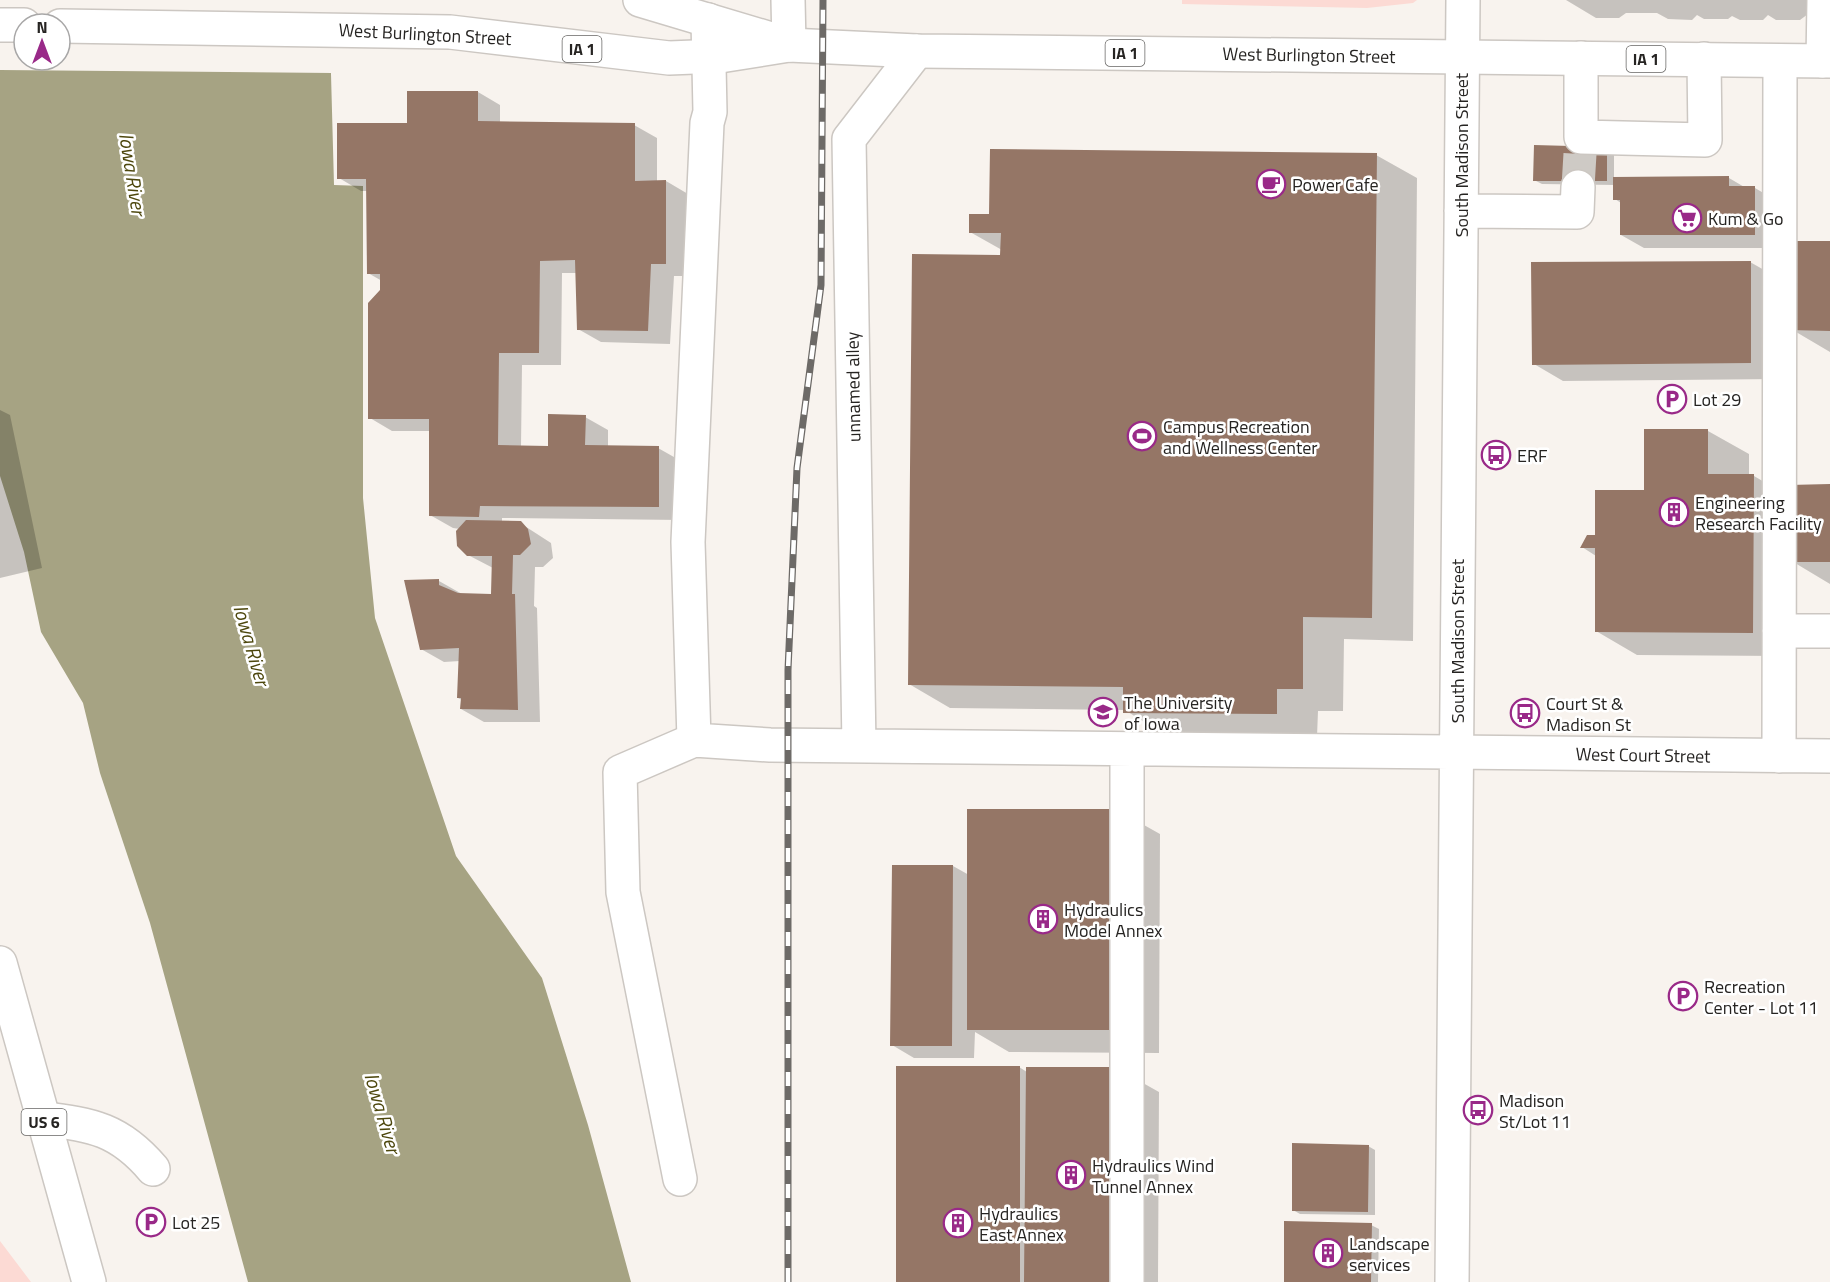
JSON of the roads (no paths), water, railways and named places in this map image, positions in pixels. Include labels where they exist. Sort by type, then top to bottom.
[{"type":"main road","name":"West Burlington Street","points":[[640,0],[789,45]]},
{"type":"main road","points":[[788,0],[789,45]]},
{"type":"main road","name":"South Madison Street","points":[[1452,1282],[1462,0]]},
{"type":"main road","points":[[1824,0],[1826,61]]},
{"type":"main road","points":[[680,1179],[623,892],[620,772],[694,740],[688,542],[707,123],[710,112],[708,20]]},
{"type":"main road","name":"West Burlington Street","points":[[72,26],[375,29],[502,37],[669,58],[708,56],[789,45],[917,51],[1826,61]]},
{"type":"main road","name":"unnamed alley","points":[[859,746],[849,139],[917,51]]},
{"type":"main road","points":[[1581,58],[1581,137],[1705,140],[1704,59]]},
{"type":"main road","points":[[1779,756],[1780,60]]},
{"type":"main road","points":[[1461,211],[1577,212],[1578,188]]},
{"type":"main road","points":[[1779,631],[1830,631]]},
{"type":"main road","name":"West Court Street","points":[[694,740],[859,746],[1830,756]]},
{"type":"main road","points":[[1126,1282],[1127,749]]},
{"type":"main road","name":"US 6","points":[[0,963],[89,1282]]},
{"type":"main road","points":[[44,1119],[77,1123],[108,1132],[135,1148],[153,1169]]},
{"type":"water","name":"Iowa River","points":[[0,0],[329,0],[334,185],[363,186],[363,498],[375,618],[456,856],[542,978],[588,1125],[631,1282],[248,1282],[150,923],[100,773],[83,703],[41,632],[24,552],[0,476]]},
{"type":"tunnel","points":[[1578,187],[1581,137]]},
{"type":"railway","points":[[788,1282],[788,670],[797,468],[821,285],[823,0]]},
{"type":"place","name":"Power Cafe","points":[[1271,184]]},
{"type":"place","name":"Kum & Go","points":[[1687,218]]},
{"type":"place","name":"Lot 29","points":[[1672,399]]},
{"type":"place","name":"Campus Recreation and Wellness Center","points":[[1142,436]]},
{"type":"place","name":"ERF","points":[[1496,455]]},
{"type":"place","name":"Engineering Research Facility","points":[[1674,512]]},
{"type":"place","name":"The University of Iowa","points":[[1103,712]]},
{"type":"place","name":"Court St & Madison St","points":[[1525,713]]},
{"type":"place","name":"Hydraulics Model Annex","points":[[1043,919]]},
{"type":"place","name":"Recreation Center - Lot 11","points":[[1683,996]]},
{"type":"place","name":"Madison St/Lot 11","points":[[1478,1110]]},
{"type":"place","name":"Hydraulics Wind Tunnel Annex","points":[[1071,1175]]},
{"type":"place","name":"Lot 25","points":[[151,1222]]},
{"type":"place","name":"Hydraulics East Annex","points":[[958,1223]]},
{"type":"place","name":"Landscape services","points":[[1328,1253]]}]
